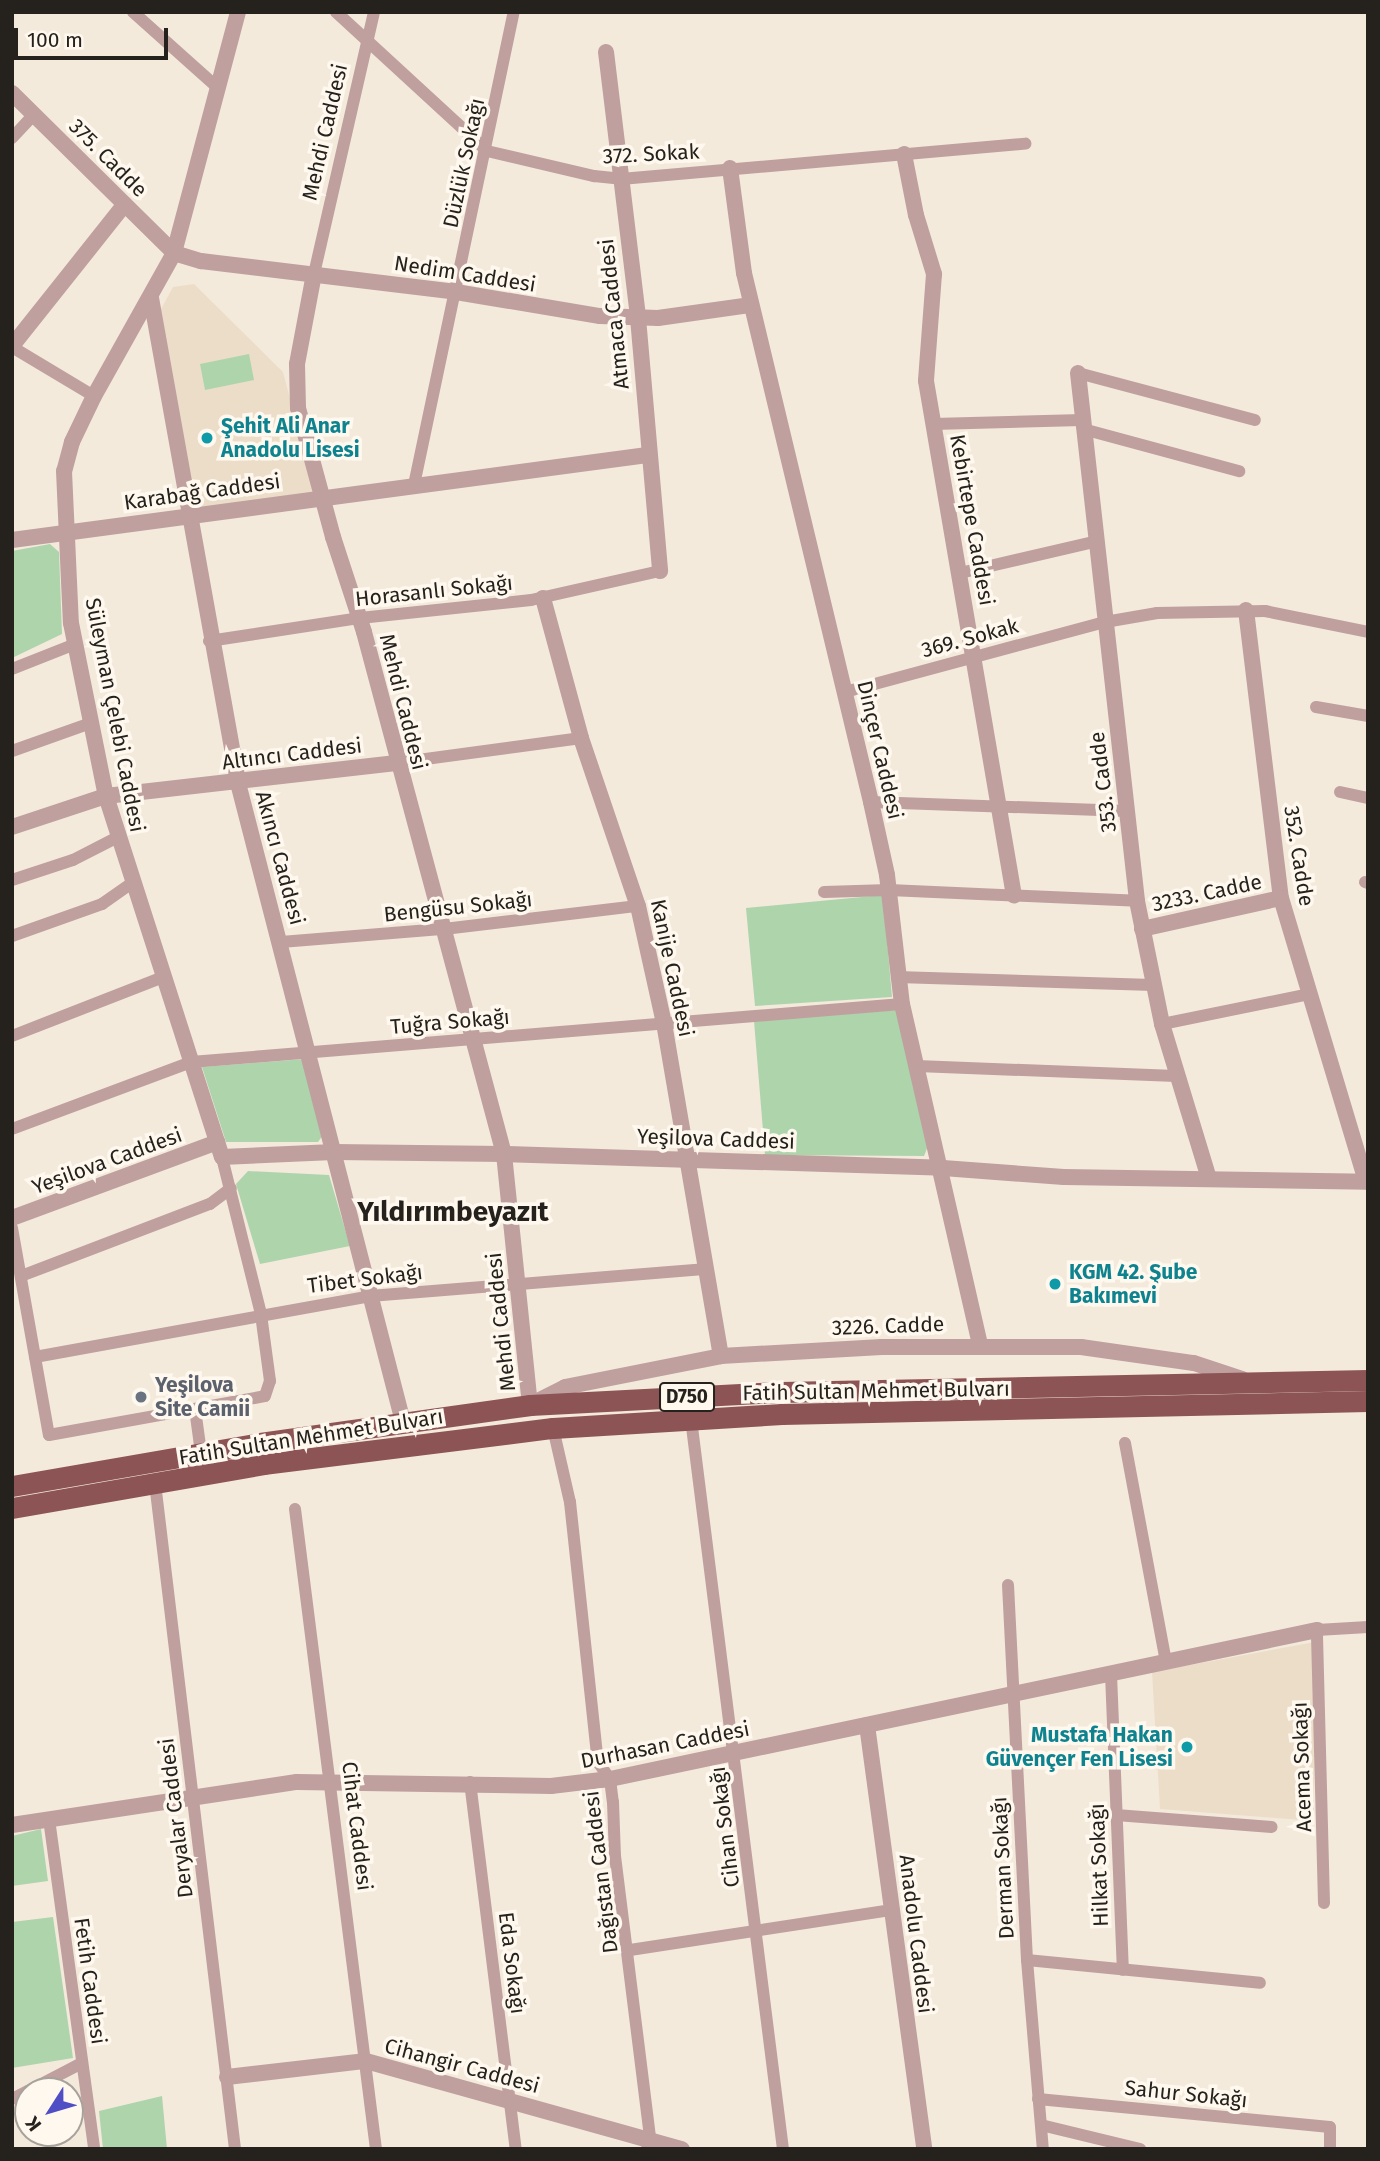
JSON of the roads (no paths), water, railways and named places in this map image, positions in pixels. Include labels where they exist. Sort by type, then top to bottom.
[{"type":"highway","name":"Fatih Sultan Mehmet Bulvarı","points":[[12,1486],[201,1453],[530,1405],[781,1392],[1368,1380]]},
{"type":"highway","name":"Fatih Sultan Mehmet Bulvarı","points":[[12,1508],[263,1464],[553,1429],[691,1419],[1368,1401]]},
{"type":"street","points":[[133,12],[218,88]]},
{"type":"street","name":"Süleyman Çelebi Caddesi","points":[[195,1409],[265,1396],[270,1381],[261,1314],[231,1188],[116,838],[106,796],[75,644],[65,532],[67,455],[94,396],[174,253],[238,12]]},
{"type":"street","points":[[335,12],[487,151]]},
{"type":"street","name":"Mehdi Caddesi","points":[[374,12],[314,274],[296,393],[322,495],[360,618],[396,763],[504,1154],[530,1405]]},
{"type":"street","name":"Düzlük Sokağı","points":[[414,485],[487,151],[514,12]]},
{"type":"street","name":"Atmaca Caddesi","points":[[606,52],[638,318],[660,571]]},
{"type":"street","name":"375. Cadde","points":[[12,93],[174,253]]},
{"type":"street","points":[[12,138],[34,114]]},
{"type":"street","name":"372. Sokak","points":[[487,151],[621,179],[1025,144]]},
{"type":"street","name":"Kebirtepe Caddesi","points":[[904,154],[916,215],[934,274],[925,364],[1014,896]]},
{"type":"street","name":"Dinçer Caddesi","points":[[730,169],[751,305],[871,802],[889,890],[902,1004],[943,1168],[981,1344]]},
{"type":"street","points":[[94,396],[12,346],[125,204]]},
{"type":"street","name":"Nedim Caddesi","points":[[174,253],[225,265],[456,292],[638,318],[751,305]]},
{"type":"street","name":"Akıncı Caddesi","points":[[151,298],[209,641],[238,783],[310,1053],[403,1422]]},
{"type":"street","points":[[1078,373],[1255,420]]},
{"type":"street","name":"353. Cadde","points":[[1078,373],[1137,901],[1162,1024],[1209,1179]]},
{"type":"street","points":[[933,424],[1083,424],[1239,471]]},
{"type":"street","name":"Karabağ Caddesi","points":[[12,540],[322,495],[648,455]]},
{"type":"street","points":[[960,573],[1097,541]]},
{"type":"street","name":"Horasanlı Sokağı","points":[[209,641],[360,618],[543,598],[660,571]]},
{"type":"street","name":"Kanije Caddesi","points":[[543,598],[582,738],[638,906],[664,1023],[721,1356]]},
{"type":"street","name":"369. Sokak","points":[[845,692],[1105,622],[1157,614],[1246,610],[1368,632]]},
{"type":"street","name":"352. Cadde","points":[[1246,610],[1280,898],[1367,1182]]},
{"type":"street","points":[[12,668],[75,644]]},
{"type":"street","points":[[1316,706],[1368,716]]},
{"type":"street","points":[[12,751],[91,723]]},
{"type":"street","name":"Altıncı Caddesi","points":[[12,827],[106,796],[238,783],[582,738]]},
{"type":"street","points":[[1340,792],[1368,798]]},
{"type":"street","points":[[871,802],[1127,811]]},
{"type":"street","points":[[12,880],[73,860],[116,838]]},
{"type":"street","points":[[12,936],[102,904],[131,884]]},
{"type":"street","points":[[824,892],[889,890],[1137,901]]},
{"type":"street","name":"3233. Cadde","points":[[1142,929],[1280,898]]},
{"type":"street","name":"Bengüsu Sokağı","points":[[281,942],[444,929],[638,906]]},
{"type":"street","points":[[897,976],[1153,985]]},
{"type":"street","points":[[12,1036],[163,977]]},
{"type":"street","points":[[1162,1024],[1310,994]]},
{"type":"street","name":"Tuğra Sokağı","points":[[12,1129],[191,1062],[902,1004]]},
{"type":"street","points":[[917,1066],[1177,1076]]},
{"type":"street","name":"Yeşilova Caddesi","points":[[12,1218],[220,1150],[686,1158],[943,1168],[1031,1176],[1367,1182]]},
{"type":"street","points":[[21,1276],[210,1204],[231,1188]]},
{"type":"street","points":[[12,1228],[49,1435],[195,1409],[201,1453]]},
{"type":"street","name":"Tibet Sokağı","points":[[35,1357],[370,1296],[704,1269]]},
{"type":"street","name":"3226. Cadde","points":[[530,1405],[565,1387],[721,1356],[981,1344],[1081,1347],[1153,1356],[1194,1363],[1251,1382]]},
{"type":"street","name":"Cihan Sokağı","points":[[691,1419],[783,2149]]},
{"type":"street","name":"Dağıstan Caddesi","points":[[553,1429],[570,1502],[598,1762],[610,1779],[615,1856],[630,1950],[648,2144]]},
{"type":"street","points":[[1125,1443],[1166,1662]]},
{"type":"street","name":"Deryalar Caddesi","points":[[155,1483],[235,2149]]},
{"type":"street","name":"Cihat Caddesi","points":[[295,1509],[332,1781],[376,2149]]},
{"type":"street","name":"Derman Sokağı","points":[[1008,1585],[1027,1960],[1043,2149]]},
{"type":"street","points":[[1317,1630],[1368,1627]]},
{"type":"street","name":"Durhasan Caddesi","points":[[12,1825],[194,1799],[274,1784],[332,1781],[551,1786],[610,1779],[1317,1630]]},
{"type":"street","name":"Acema Sokağı","points":[[1317,1630],[1324,1903]]},
{"type":"street","name":"Hilkat Sokağı","points":[[1111,1674],[1123,1970]]},
{"type":"street","name":"Anadolu Caddesi","points":[[867,1725],[924,2149]]},
{"type":"street","name":"Eda Sokağı","points":[[470,1783],[516,2149]]},
{"type":"street","points":[[1116,1815],[1272,1827]]},
{"type":"street","name":"Fetih Caddesi","points":[[49,1819],[94,2149]]},
{"type":"street","points":[[630,1950],[892,1910]]},
{"type":"street","points":[[1027,1960],[1260,1983]]},
{"type":"street","name":"Cihangir Caddesi","points":[[227,2077],[366,2061],[510,2101],[648,2144],[682,2149]]},
{"type":"street","points":[[55,2077],[82,2063]]},
{"type":"street","name":"Sahur Sokağı","points":[[1038,2099],[1330,2127],[1330,2149]]},
{"type":"street","points":[[1041,2125],[1140,2149]]},
{"type":"place","name":"Şehit Ali Anar Anadolu Lisesi","points":[[207,438]]},
{"type":"place","name":"KGM 42. Şube Bakımevi","points":[[1055,1284]]},
{"type":"place","name":"Yeşilova Site Camii","points":[[141,1397]]},
{"type":"place","name":"Mustafa Hakan Güvençer Fen Lisesi","points":[[1187,1747]]},
{"type":"district","name":"Yıldırımbeyazıt","points":[[453,1212]]}]
